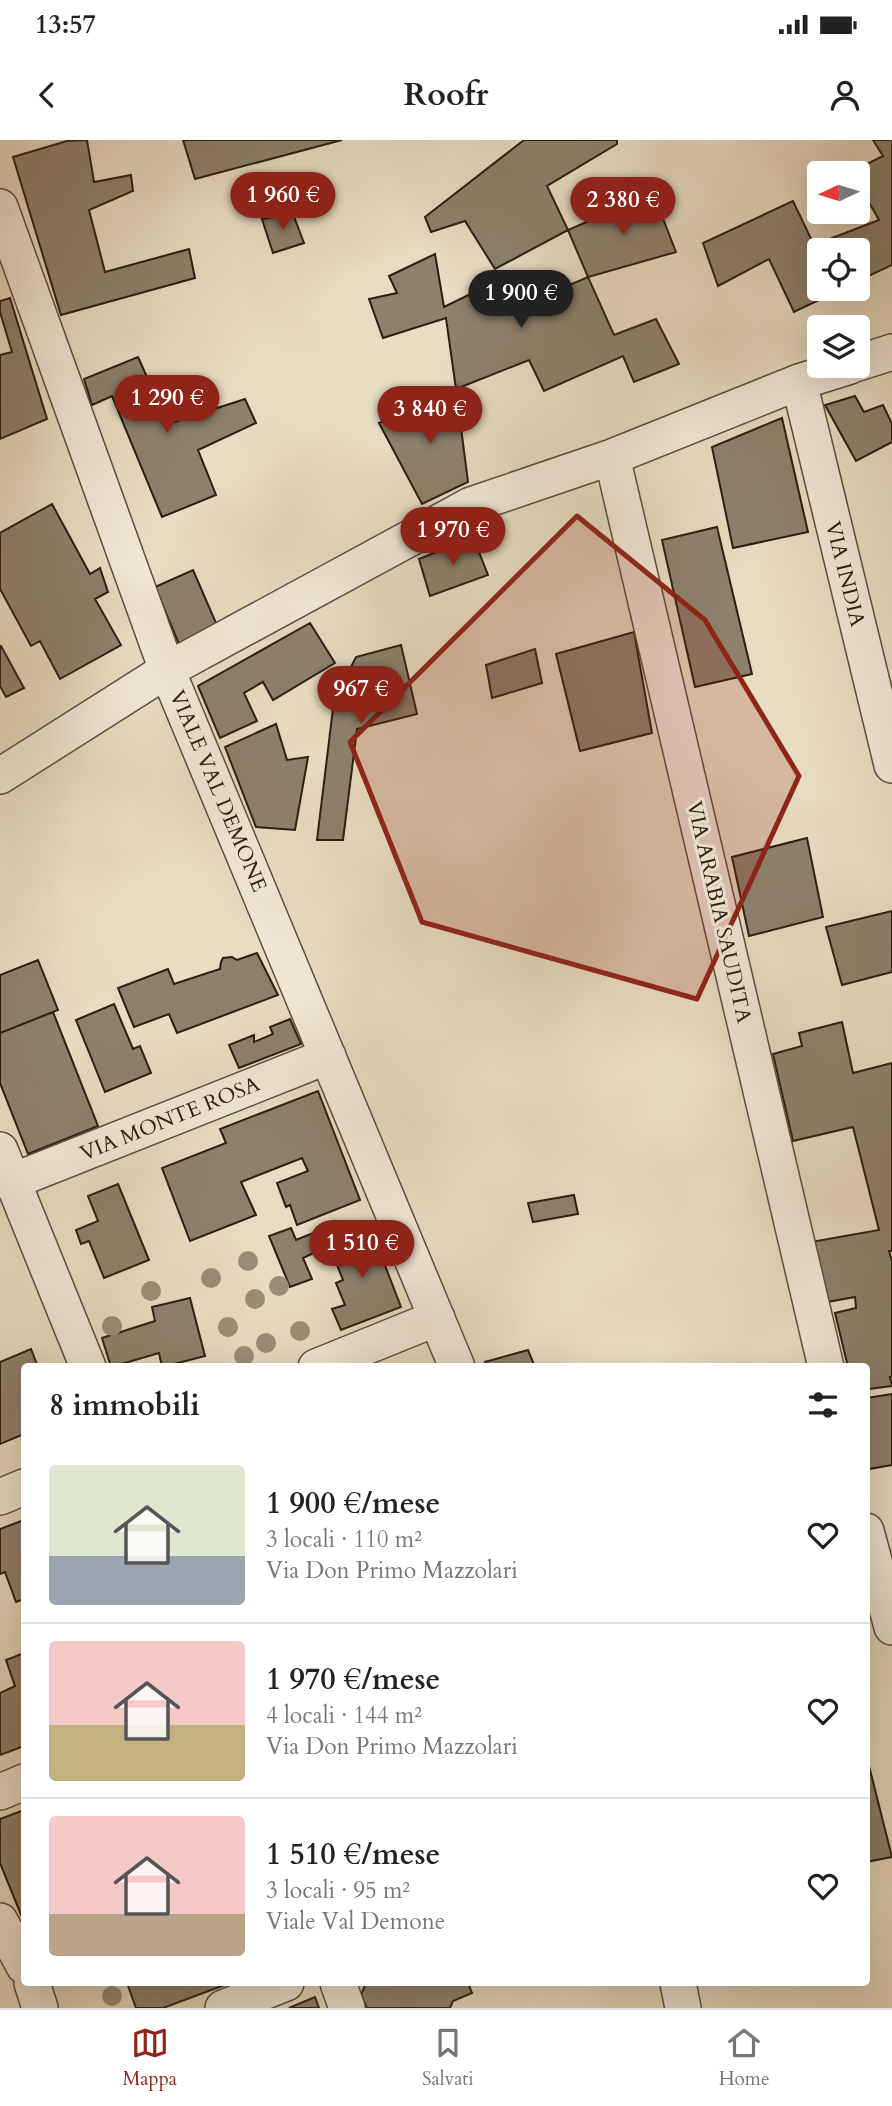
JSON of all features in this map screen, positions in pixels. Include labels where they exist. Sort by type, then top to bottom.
[{"type":"street","name":"VIALE VAL DEMONE","points":[[0,207],[167,670],[455,1363]]},
{"type":"street","points":[[870,359],[892,352]]},
{"type":"street","points":[[0,776],[167,670],[471,505],[612,457],[812,378]]},
{"type":"street","name":"VIA INDIA","points":[[799,382],[892,765]]},
{"type":"street","name":"VIA ARABIA SAUDITA","points":[[612,457],[825,1363]]},
{"type":"street","name":"VIA MONTE ROSA","points":[[6,1166],[328,1056]]},
{"type":"street","points":[[6,1166],[86,1363]]},
{"type":"street","points":[[326,1363],[437,1318]]},
{"type":"street","points":[[0,1497],[21,1487]]},
{"type":"street","points":[[870,1546],[892,1628]]},
{"type":"street","points":[[0,1792],[21,1783]]},
{"type":"street","points":[[0,1921],[21,1960]]},
{"type":"street","points":[[33,1986],[40,2008]]},
{"type":"street","points":[[223,2008],[278,1986]]},
{"type":"street","points":[[339,1986],[347,2008]]},
{"type":"street","points":[[679,1986],[683,2008]]},
{"type":"highlighted area","points":[[577,516],[705,620],[799,776],[697,999],[422,922],[350,742]]},
{"type":"building","points":[[87,140],[94,182],[131,175],[133,191],[89,210],[105,272],[189,249],[195,278],[61,315],[13,157],[67,141]]},
{"type":"building","points":[[183,140],[342,140],[195,179]]},
{"type":"building","points":[[524,140],[617,140],[617,144],[547,186],[568,230],[495,269],[465,221],[431,232],[425,217]]},
{"type":"building","points":[[873,140],[892,140],[892,265],[870,275],[870,238],[832,238],[879,220],[870,204],[870,162],[883,156]]},
{"type":"building","points":[[653,193],[676,252],[588,277],[568,230]]},
{"type":"building","points":[[793,201],[811,238],[807,238],[807,301],[817,301],[794,312],[769,259],[718,286],[703,243]]},
{"type":"building","points":[[293,214],[304,243],[273,253],[262,219]]},
{"type":"building","points":[[435,254],[444,307],[491,284],[506,312],[588,277],[614,335],[656,319],[679,364],[634,382],[623,356],[544,391],[529,360],[456,389],[446,318],[383,338],[369,299],[397,293],[389,276]]},
{"type":"building","points":[[10,298],[47,419],[0,439],[0,355],[12,352],[0,312],[0,301]]},
{"type":"building","points":[[138,357],[168,424],[245,399],[256,423],[198,450],[216,495],[162,517],[112,396],[92,405],[84,379]]},
{"type":"building","points":[[456,389],[468,482],[422,504],[379,423]]},
{"type":"building","points":[[855,396],[864,412],[883,405],[892,424],[892,442],[856,461],[825,405]]},
{"type":"building","points":[[782,418],[808,532],[733,548],[712,447]]},
{"type":"building","points":[[52,504],[90,574],[100,568],[108,592],[95,599],[121,645],[60,679],[40,641],[31,646],[0,589],[0,533]]},
{"type":"building","points":[[717,527],[752,674],[695,687],[662,540]]},
{"type":"building","points":[[473,537],[488,575],[430,596],[419,559]]},
{"type":"building","points":[[193,570],[216,623],[179,644],[155,587]]},
{"type":"building","points":[[310,623],[335,663],[273,700],[263,682],[244,693],[257,721],[220,738],[198,686]]},
{"type":"building","points":[[634,632],[652,733],[580,751],[556,654]]},
{"type":"building","points":[[401,645],[417,714],[357,729],[343,840],[317,840],[334,700],[356,657]]},
{"type":"building","points":[[0,646],[24,688],[6,697],[0,686]]},
{"type":"building","points":[[535,649],[542,683],[492,698],[486,665]]},
{"type":"building","points":[[276,724],[287,760],[308,757],[295,830],[256,827],[225,747]]},
{"type":"building","points":[[807,838],[823,917],[749,936],[732,857]]},
{"type":"building","points":[[892,911],[892,972],[842,985],[826,927]]},
{"type":"building","points":[[257,953],[278,995],[177,1033],[169,1014],[134,1027],[118,988],[168,969],[174,984],[220,969],[223,958],[232,957],[237,960]]},
{"type":"building","points":[[38,960],[58,1010],[0,1033],[0,975]]},
{"type":"building","points":[[114,1004],[133,1049],[140,1046],[151,1073],[105,1092],[76,1020]]},
{"type":"building","points":[[53,1012],[98,1126],[28,1154],[0,1083],[0,1033]]},
{"type":"building","points":[[290,1019],[301,1044],[239,1068],[229,1045],[254,1035],[254,1042],[273,1034],[270,1027]]},
{"type":"building","points":[[842,1022],[853,1073],[892,1063],[892,1251],[889,1251],[892,1261],[892,1386],[870,1389],[870,1363],[847,1363],[835,1313],[856,1308],[855,1297],[827,1302],[811,1242],[879,1230],[853,1127],[793,1141],[773,1054],[802,1046],[799,1033]]},
{"type":"building","points":[[318,1091],[360,1200],[297,1225],[290,1205],[286,1207],[277,1183],[308,1171],[302,1158],[241,1182],[256,1215],[190,1241],[162,1168],[226,1143],[220,1129]]},
{"type":"building","points":[[118,1184],[149,1260],[104,1278],[89,1241],[81,1244],[76,1230],[98,1221],[88,1196]]},
{"type":"building","points":[[574,1195],[578,1214],[533,1222],[528,1203]]},
{"type":"building","points":[[291,1228],[296,1240],[313,1233],[320,1250],[303,1258],[312,1279],[290,1287],[269,1236]]},
{"type":"building","points":[[371,1229],[401,1307],[341,1330],[332,1309],[345,1305],[336,1283],[343,1280],[335,1260],[331,1262],[325,1246]]},
{"type":"building","points":[[190,1298],[205,1356],[178,1363],[161,1363],[159,1353],[125,1363],[110,1363],[102,1338],[155,1321],[152,1307]]},
{"type":"building","points":[[31,1349],[36,1363],[21,1363],[21,1435],[0,1444],[0,1362]]},
{"type":"building","points":[[528,1350],[533,1363],[485,1363]]},
{"type":"building","points":[[892,1394],[892,1465],[870,1469],[870,1397]]},
{"type":"building","points":[[21,1521],[21,1600],[16,1602],[5,1572],[0,1574],[0,1529]]},
{"type":"building","points":[[21,1654],[21,1747],[0,1755],[0,1693],[15,1686],[6,1660]]},
{"type":"building","points":[[870,1770],[892,1857],[870,1861]]},
{"type":"building","points":[[21,1811],[21,1915],[0,1863],[0,1819]]},
{"type":"building","points":[[128,1986],[222,1986],[163,2008],[136,2008]]},
{"type":"building","points":[[365,1986],[469,1986],[472,1993],[453,2001],[450,2008],[367,2008],[361,1995]]},
{"type":"building","points":[[315,1997],[319,2008],[289,2008]]}]
